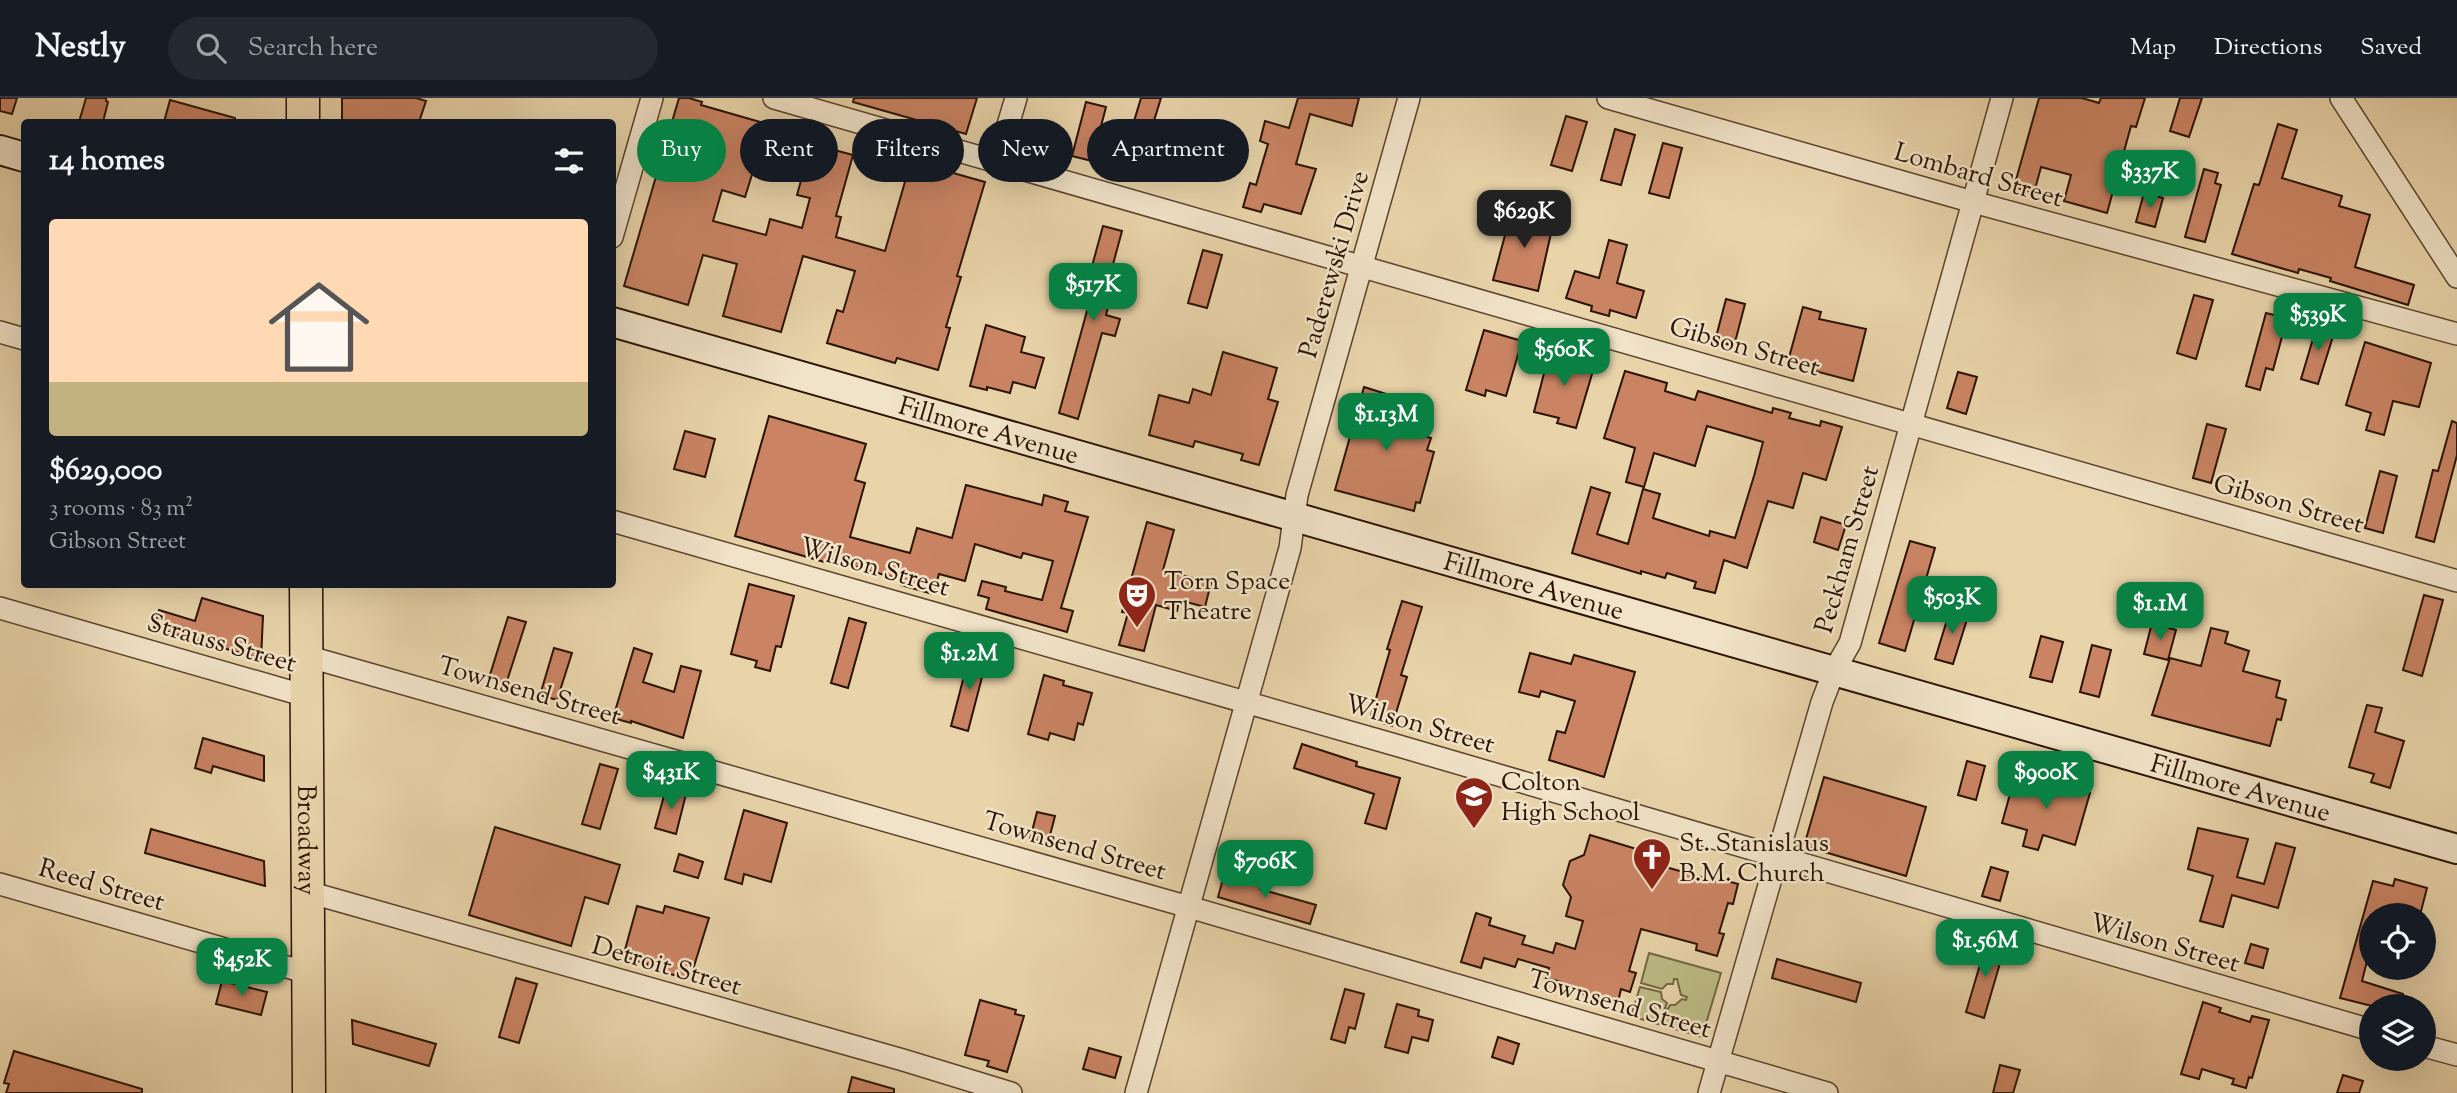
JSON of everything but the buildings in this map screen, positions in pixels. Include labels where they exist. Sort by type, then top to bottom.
[{"type":"main road","points":[[303,98],[303,119]]},
{"type":"main road","name":"Broadway","points":[[306,588],[309,1093]]},
{"type":"street","points":[[616,223],[652,98]]},
{"type":"street","name":"Gibson Street","points":[[774,98],[978,157]]},
{"type":"street","points":[[1010,119],[1016,98]]},
{"type":"street","name":"Paderewski Drive","points":[[1136,1093],[1290,548],[1297,495],[1409,98]]},
{"type":"street","name":"Lombard Street","points":[[1608,98],[1973,202],[2457,334]]},
{"type":"street","name":"Peckham Street","points":[[1709,1093],[1822,702],[1834,671],[1850,643],[2002,98]]},
{"type":"street","points":[[2341,98],[2457,277]]},
{"type":"street","points":[[0,150],[21,156]]},
{"type":"street","name":"Gibson Street","points":[[1068,182],[2457,581]]},
{"type":"street","name":"Fillmore Avenue","points":[[616,323],[2457,849]]},
{"type":"street","points":[[0,332],[21,338]]},
{"type":"street","name":"Wilson Street","points":[[616,522],[2359,1027]]},
{"type":"street","name":"Strauss Street","points":[[0,608],[306,696]]},
{"type":"street","name":"Townsend Street","points":[[306,656],[1189,907],[1827,1093]]},
{"type":"street","name":"Reed Street","points":[[0,884],[308,973]]},
{"type":"street","name":"Detroit Street","points":[[308,892],[1011,1093]]},
{"type":"street","points":[[2436,1049],[2457,1055]]},
{"type":"shaded area","points":[[1649,953],[1721,973],[1702,1037],[1631,1016],[1640,987],[1661,992],[1662,999],[1667,1003],[1665,1008],[1668,1009],[1670,1005],[1675,1005],[1682,999],[1686,1000],[1687,997],[1681,995],[1677,979],[1662,989],[1641,983]]},
{"type":"place","name":"Torn Space Theatre","points":[[1137,629]]},
{"type":"place","name":"Colton High School","points":[[1474,830]]},
{"type":"place","name":"St. Stanislaus B.M. Church","points":[[1652,891]]}]
